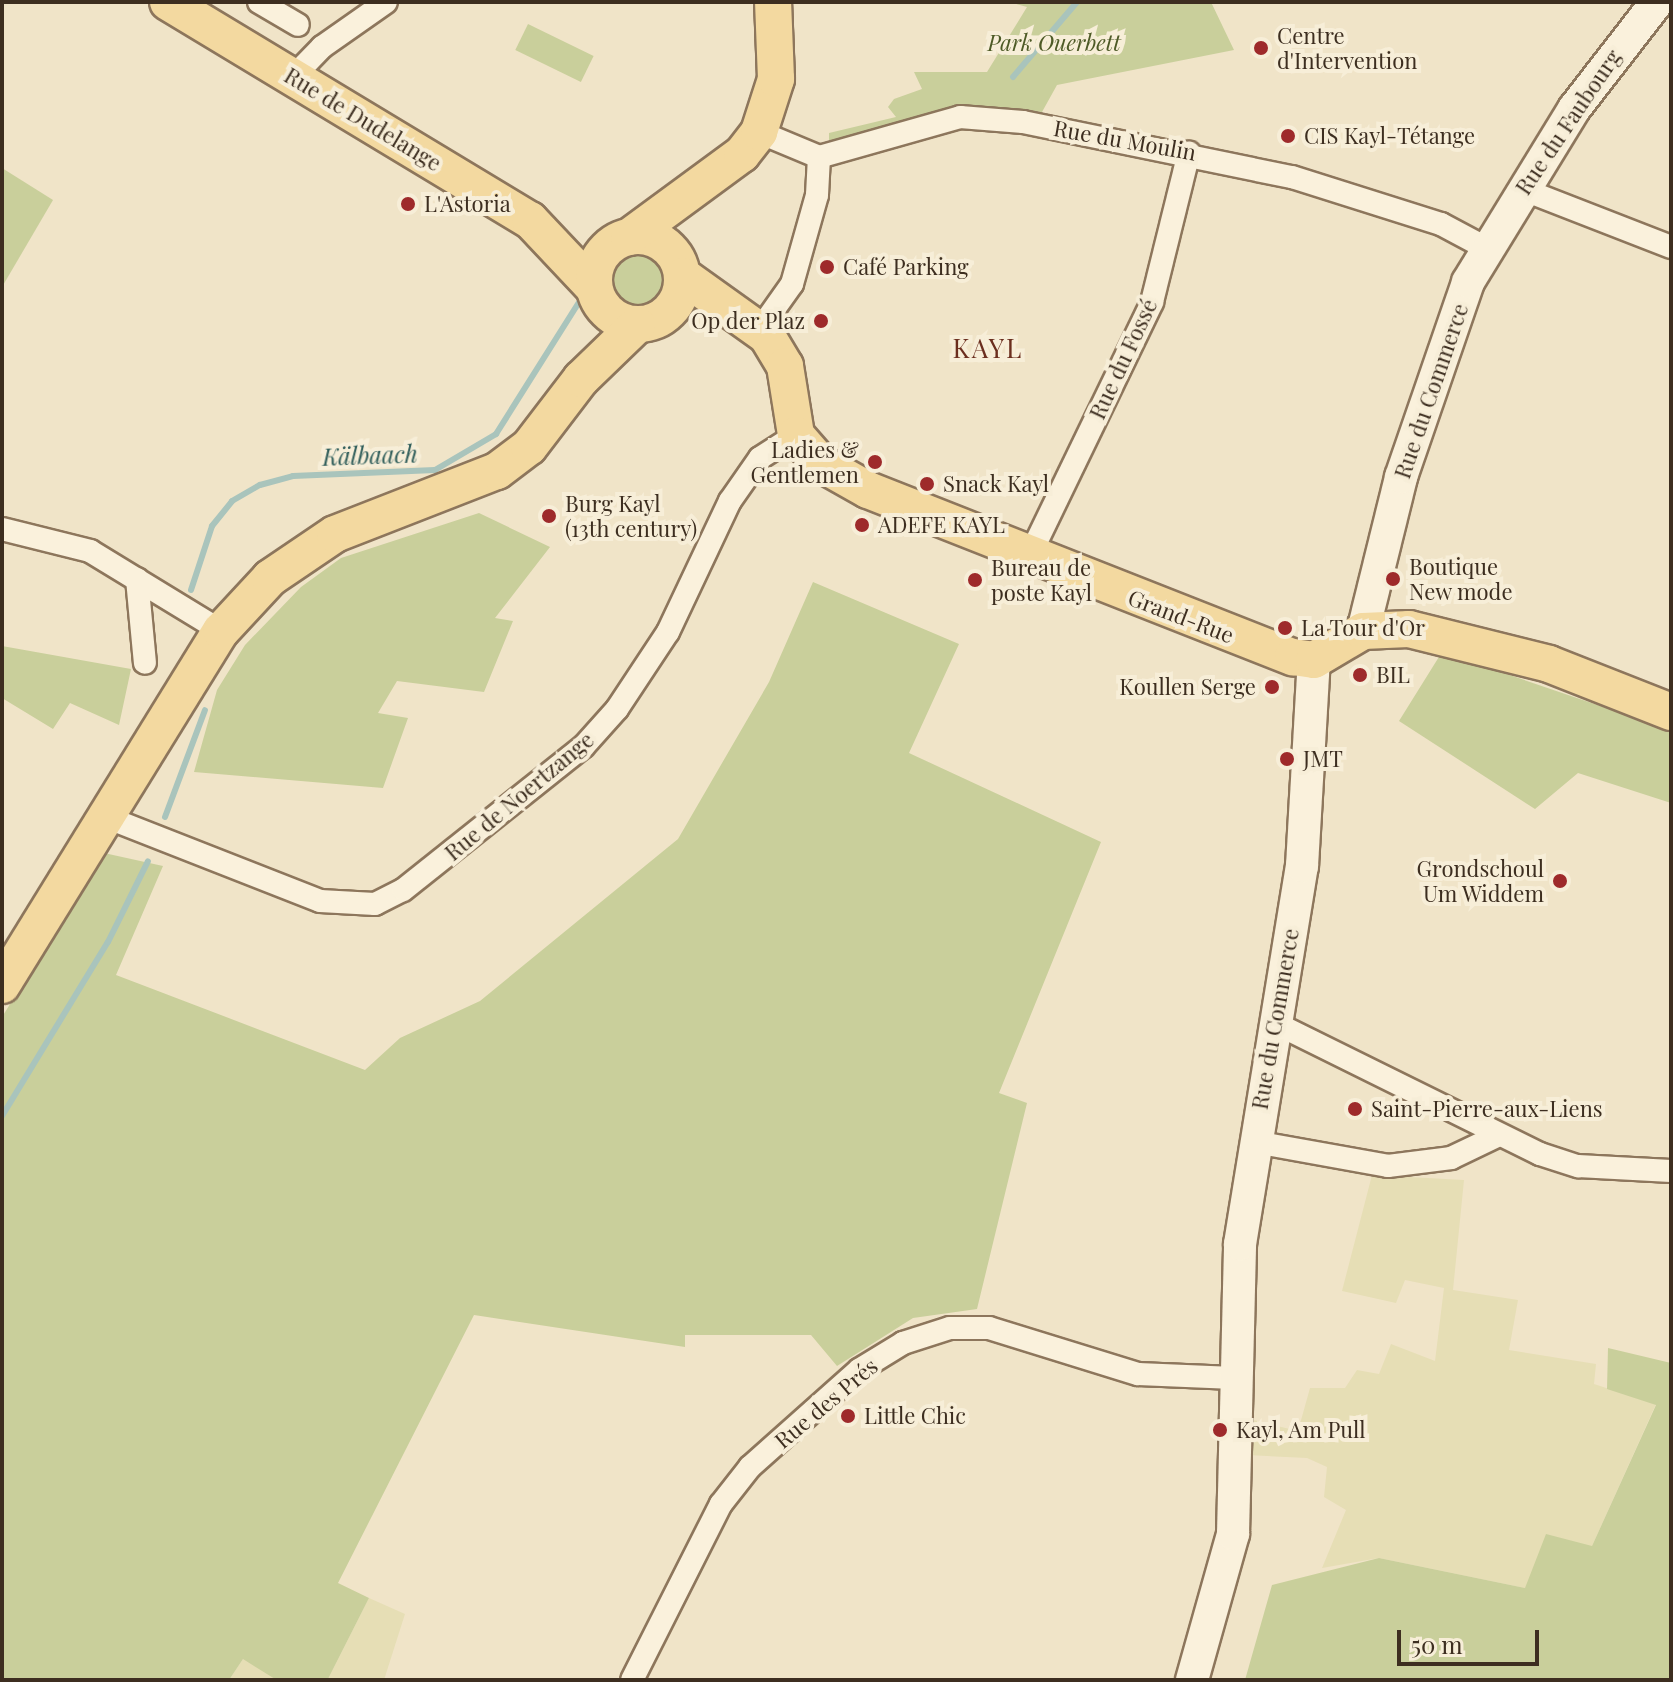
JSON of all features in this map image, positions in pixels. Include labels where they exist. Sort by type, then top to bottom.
[{"type":"main road","points":[[581,379],[597,295],[601,255],[695,186],[759,132],[776,79],[773,2]]},
{"type":"main road","name":"Rue de Dudelange","points":[[190,8],[293,77],[530,220],[597,295]]},
{"type":"main road","points":[[2,985],[221,631],[270,578],[335,534],[497,471],[529,447],[581,379],[653,319],[678,264],[695,186]]},
{"type":"main road","name":"Rue de Dudelange","points":[[530,220],[621,240]]},
{"type":"main road","points":[[621,240],[661,242],[678,264],[750,320],[785,366],[796,435]]},
{"type":"main road","points":[[597,295],[653,319],[750,320]]},
{"type":"main road","name":"Grand-Rue","points":[[796,435],[820,463],[868,490],[1029,557],[1314,660]]},
{"type":"main road","points":[[1314,660],[1363,631],[1395,627],[1490,646],[1671,712]]},
{"type":"street","points":[[259,2],[298,25]]},
{"type":"street","points":[[293,77],[322,47],[386,2]]},
{"type":"street","name":"Rue du Faubourg","points":[[1486,248],[1522,189],[1657,2]]},
{"type":"street","name":"Rue du Moulin","points":[[819,157],[960,117],[1189,152],[1441,224],[1486,248]]},
{"type":"street","points":[[750,320],[792,284],[817,185],[819,157],[759,132]]},
{"type":"street","name":"Rue du Fossé","points":[[1029,557],[1152,302],[1189,152]]},
{"type":"street","points":[[1522,189],[1671,247]]},
{"type":"street","name":"Rue du Commerce","points":[[1363,631],[1431,383],[1486,248]]},
{"type":"street","name":"Rue de Noertzange","points":[[106,817],[320,901],[375,904],[403,890],[583,747],[617,709],[668,632],[730,501],[767,451],[796,435]]},
{"type":"street","points":[[2,529],[90,551],[221,631]]},
{"type":"street","points":[[137,579],[145,663]]},
{"type":"street","name":"Rue du Commerce","points":[[1192,1680],[1233,1534],[1238,1270],[1273,1022],[1302,866],[1314,660]]},
{"type":"street","points":[[1273,1022],[1495,1137],[1578,1166],[1671,1171]]},
{"type":"street","points":[[1255,1142],[1388,1166],[1451,1158],[1495,1137]]},
{"type":"street","name":"Rue des Prés","points":[[632,1680],[729,1493],[859,1370],[903,1343],[950,1328],[989,1328],[1138,1374],[1234,1378]]},
{"type":"shaded area","points":[[1372,1175],[1464,1180],[1453,1290],[1518,1300],[1509,1350],[1596,1364],[1594,1384],[1656,1404],[1592,1546],[1525,1588],[1379,1558],[1322,1568],[1346,1510],[1324,1497],[1327,1467],[1307,1458],[1247,1455],[1245,1418],[1298,1431],[1310,1388],[1345,1388],[1357,1370],[1379,1374],[1391,1344],[1435,1361],[1444,1288],[1405,1280],[1396,1303],[1342,1291]]},
{"type":"shaded area","points":[[369,1598],[405,1614],[384,1680],[229,1680],[243,1659],[328,1679]]},
{"type":"green space","name":"Park Ouerbett","points":[[1009,2],[1211,2],[1234,50],[1057,85],[1042,112],[964,108],[829,141],[829,133],[896,117],[888,107],[894,99],[922,89],[914,72],[987,72],[1027,7]]},
{"type":"green space","points":[[528,24],[594,56],[581,82],[515,50]]},
{"type":"green space","points":[[2,168],[53,200],[2,287]]},
{"type":"green space","points":[[636,253],[655,261],[663,280],[655,299],[636,307],[617,299],[609,280],[617,261]]},
{"type":"green space","points":[[479,513],[550,547],[495,618],[513,621],[484,692],[397,681],[378,713],[408,718],[383,788],[194,772],[217,690],[245,645],[301,587],[341,558]]},
{"type":"green space","points":[[813,582],[959,644],[909,753],[1101,842],[999,1093],[1027,1103],[977,1309],[913,1318],[837,1366],[811,1335],[685,1335],[685,1347],[474,1315],[338,1583],[369,1598],[328,1679],[275,1679],[243,1659],[229,1680],[2,1680],[2,1017],[104,853],[163,866],[116,975],[365,1070],[400,1038],[480,1001],[678,839],[769,682]]},
{"type":"green space","points":[[2,646],[131,669],[119,725],[70,703],[53,729],[2,698]]},
{"type":"green space","points":[[1442,652],[1671,730],[1671,803],[1578,773],[1535,809],[1399,721]]},
{"type":"green space","points":[[1608,1348],[1671,1363],[1671,1680],[1245,1680],[1272,1585],[1379,1558],[1525,1588],[1546,1534],[1592,1546],[1656,1405],[1607,1389]]},
{"type":"waterway","name":"Kälbaach","points":[[1013,77],[1077,2]]},
{"type":"waterway","name":"Kälbaach","points":[[191,590],[212,526],[232,501],[260,485],[293,476],[435,470],[496,434],[579,302]]},
{"type":"waterway","name":"Kälbaach","points":[[165,817],[205,710]]},
{"type":"waterway","name":"Kälbaach","points":[[2,1116],[108,942],[148,861]]},
{"type":"place","name":"Centre d'Intervention","points":[[1261,48]]},
{"type":"place","name":"CIS Kayl-Tétange","points":[[1288,136]]},
{"type":"place","name":"L'Astoria","points":[[408,204]]},
{"type":"place","name":"Café Parking","points":[[827,267]]},
{"type":"place","name":"Op der Plaz","points":[[821,321]]},
{"type":"place","name":"Ladies & Gentlemen","points":[[875,462]]},
{"type":"place","name":"Snack Kayl","points":[[927,484]]},
{"type":"place","name":"Burg Kayl (13th century)","points":[[549,516]]},
{"type":"place","name":"ADEFE KAYL","points":[[862,525]]},
{"type":"place","name":"Boutique New mode","points":[[1393,579]]},
{"type":"place","name":"Bureau de poste Kayl","points":[[975,580]]},
{"type":"place","name":"La Tour d'Or","points":[[1285,628]]},
{"type":"place","name":"BIL","points":[[1360,675]]},
{"type":"place","name":"Koullen Serge","points":[[1272,687]]},
{"type":"place","name":"JMT","points":[[1287,759]]},
{"type":"place","name":"Grondschoul Um Widdem","points":[[1560,881]]},
{"type":"place","name":"Saint-Pierre-aux-Liens","points":[[1355,1109]]},
{"type":"place","name":"Little Chic","points":[[848,1416]]},
{"type":"place","name":"Kayl, Am Pull","points":[[1220,1430]]},
{"type":"district","name":"KAYL","points":[[988,348]]}]
